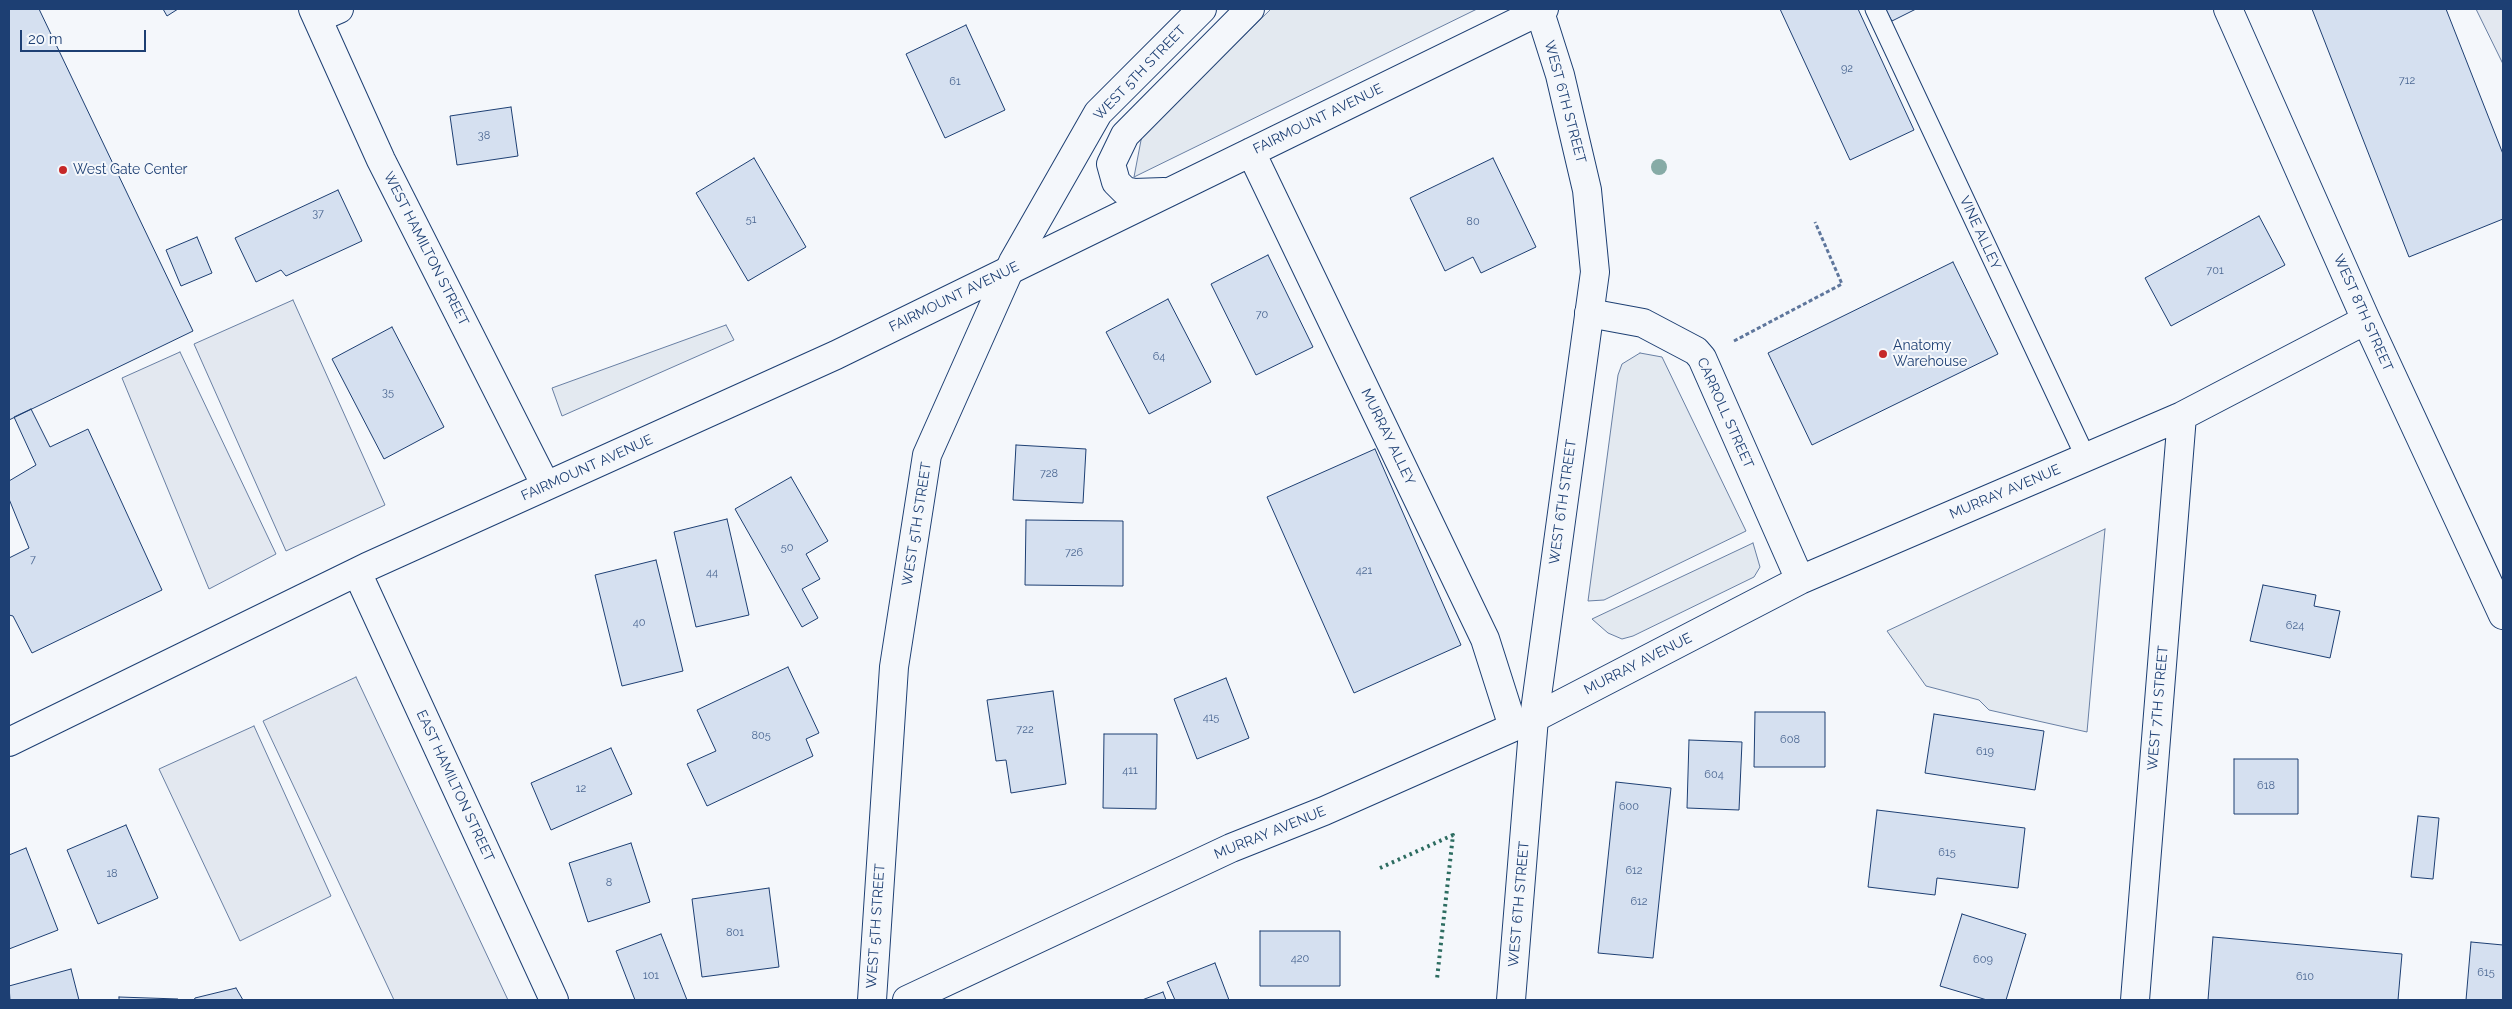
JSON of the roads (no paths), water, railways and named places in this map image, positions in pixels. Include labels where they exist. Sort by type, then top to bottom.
[{"type":"street","name":"WEST 5TH STREET","points":[[872,1000],[894,667],[928,455],[1009,271],[1098,113],[1202,9]]},
{"type":"street","points":[[1170,191],[1134,193],[1125,190],[1116,182],[1110,164],[1125,135],[1250,9]]},
{"type":"street","name":"FAIRMOUNT AVENUE","points":[[9,742],[357,572],[836,355],[1541,9]]},
{"type":"street","name":"WEST 6TH STREET","points":[[1511,1000],[1523,723],[1595,272],[1587,190],[1560,75],[1541,9]]},
{"type":"street","name":"WEST 8TH STREET","points":[[2228,9],[2366,320],[2503,615]]},
{"type":"street","name":"WEST HAMILTON STREET","points":[[324,12],[381,160],[546,486]]},
{"type":"street","name":"MURRAY ALLEY","points":[[1251,152],[1486,639],[1523,723]]},
{"type":"street","name":"CARROLL STREET","points":[[1589,313],[1643,323],[1696,351],[1702,358],[1800,580]]},
{"type":"street","name":"MURRAY AVENUE","points":[[906,1000],[1231,848],[1324,811],[1523,723],[1800,580],[2182,416],[2366,320]]},
{"type":"street","name":"WEST 7TH STREET","points":[[2135,1000],[2182,416]]},
{"type":"street","name":"EAST HAMILTON STREET","points":[[357,572],[554,1000]]},
{"type":"lane","name":"VINE ALLEY","points":[[1875,9],[2086,458]]},
{"type":"place","name":"West Gate Center","points":[[63,170]]},
{"type":"place","name":"Anatomy Warehouse","points":[[1883,354]]}]
